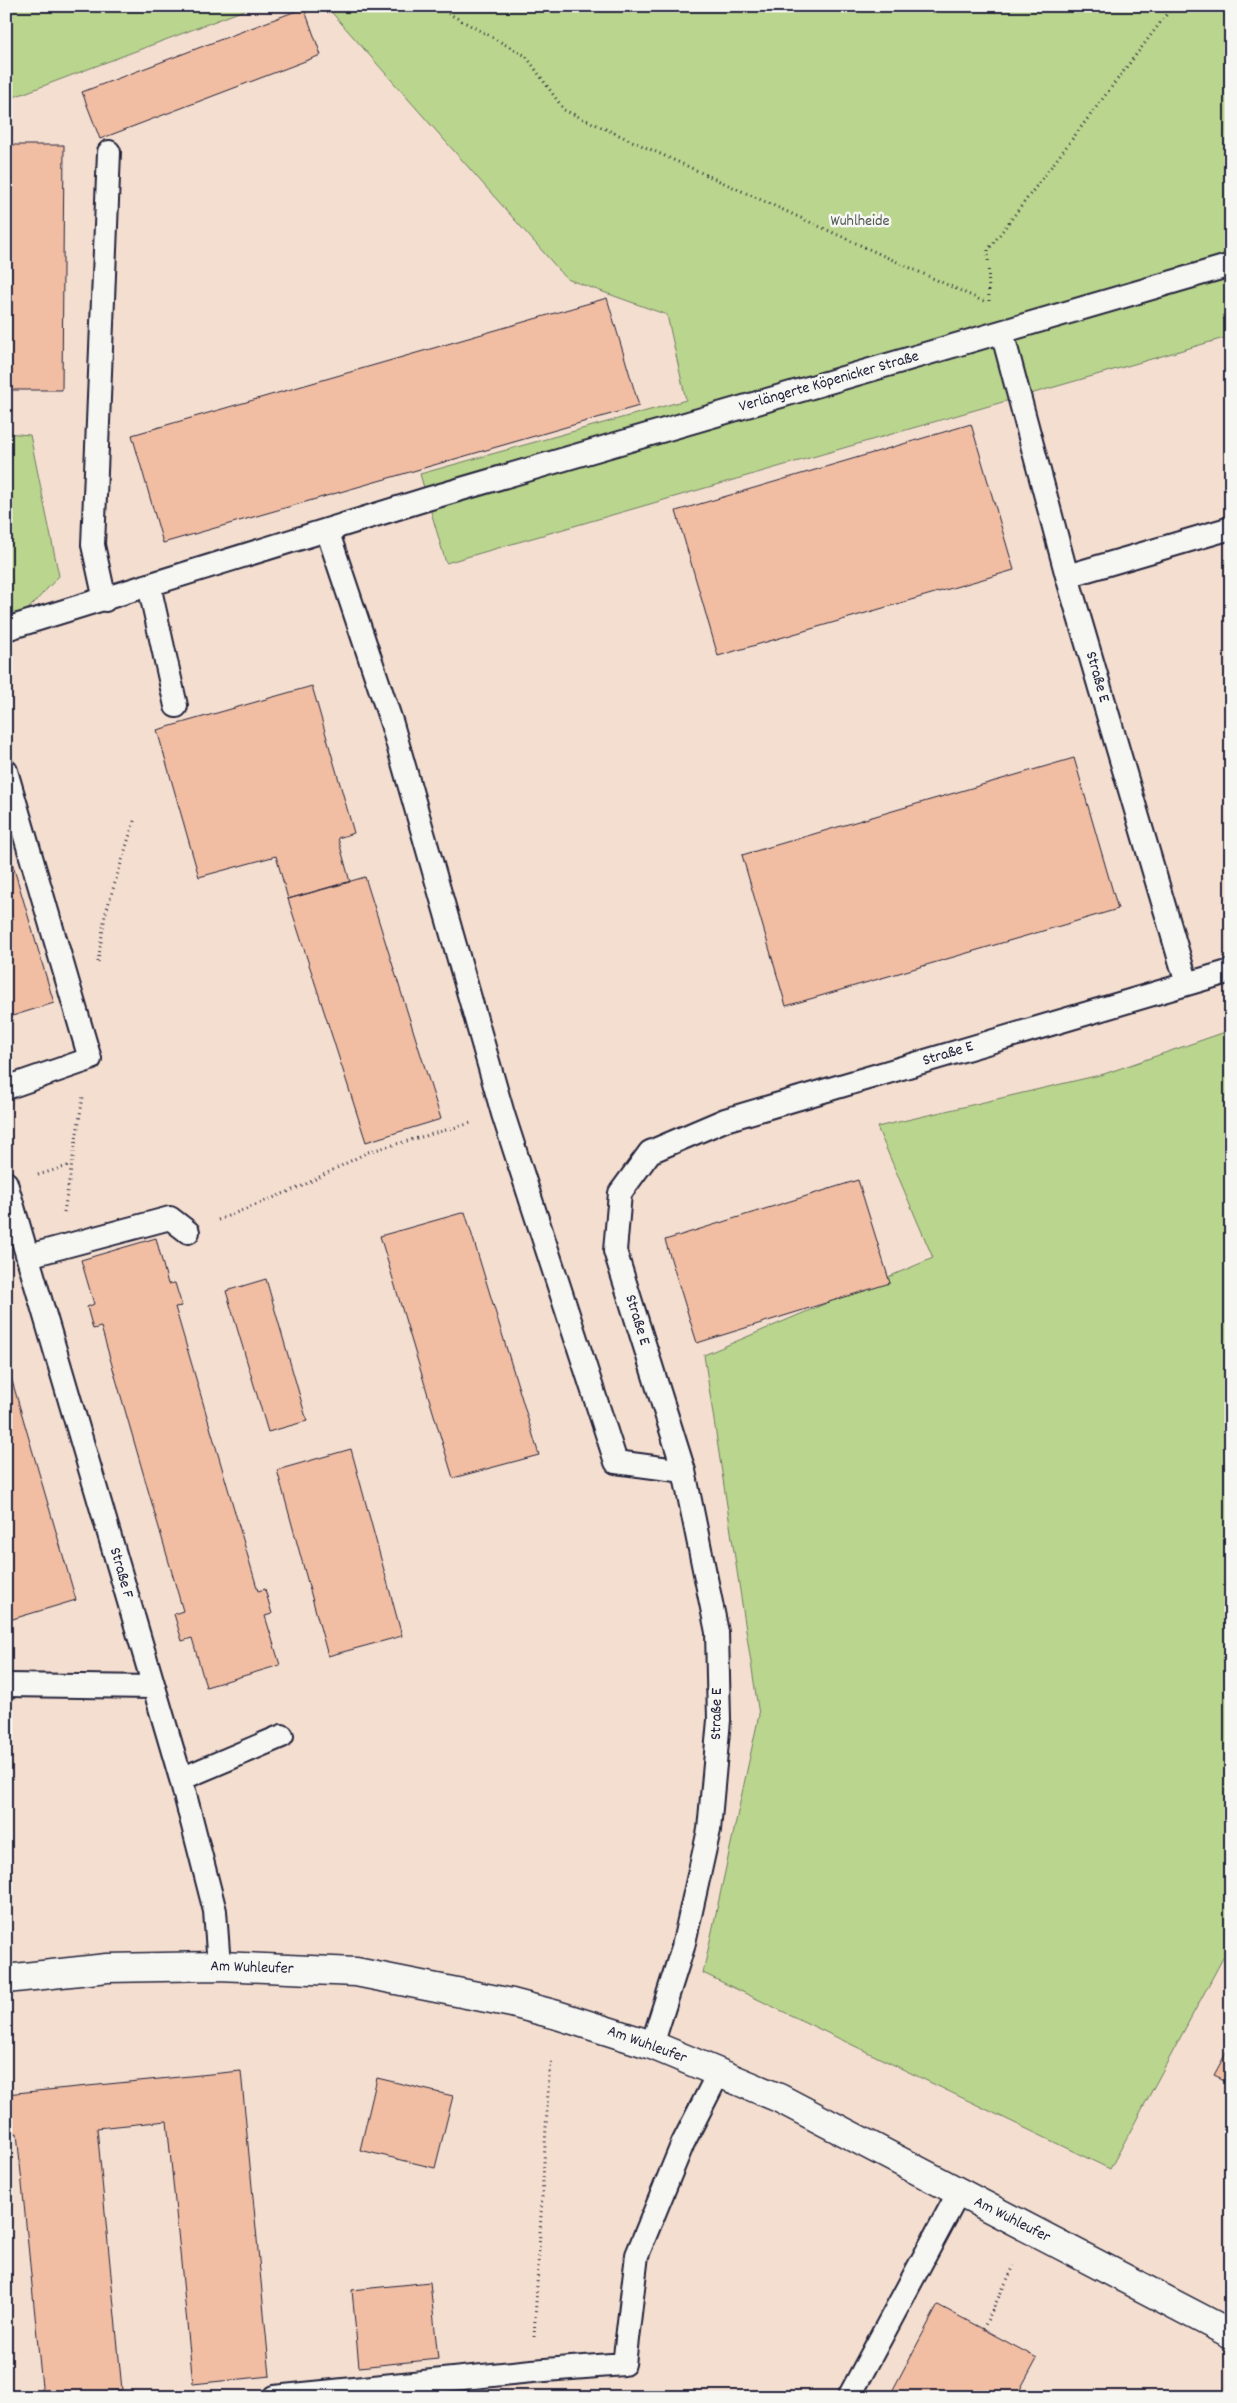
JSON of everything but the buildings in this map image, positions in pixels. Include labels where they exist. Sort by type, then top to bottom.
[{"type":"street","name":"Am Wuhleufer","points":[[6,1979],[107,1968],[219,1966],[356,1972],[512,2003],[557,2015],[652,2045],[779,2098],[1231,2334]]},
{"type":"lane","points":[[105,600],[93,545],[109,152]]},
{"type":"lane","name":"Verlängerte Köpenicker Straße","points":[[6,629],[105,600],[427,499],[1231,265]]},
{"type":"lane","name":"Straße E","points":[[1002,332],[1018,398],[1067,576],[1187,984]]},
{"type":"lane","points":[[1067,576],[1231,528]]},
{"type":"lane","points":[[327,530],[392,724],[503,1114],[616,1462],[684,1472]]},
{"type":"lane","points":[[149,585],[176,706]]},
{"type":"lane","points":[[6,771],[90,1059],[6,1088]]},
{"type":"lane","name":"Straße E","points":[[652,2045],[683,1947],[709,1830],[719,1720],[717,1632],[684,1472],[616,1251],[620,1193],[650,1152],[725,1120],[1231,971]]},
{"type":"lane","name":"Straße F","points":[[6,1183],[181,1778],[215,1911],[219,1966]]},
{"type":"lane","points":[[28,1256],[170,1218],[188,1232]]},
{"type":"lane","points":[[6,1685],[154,1687]]},
{"type":"lane","points":[[181,1778],[282,1736]]},
{"type":"lane","points":[[274,2397],[532,2370],[624,2364],[637,2256],[683,2143],[719,2072]]},
{"type":"lane","points":[[849,2397],[959,2192]]},
{"type":"path","points":[[435,6],[526,56],[564,110],[989,304],[988,250],[1173,6]]},
{"type":"path","points":[[97,972],[105,915],[135,818]]},
{"type":"path","points":[[58,1247],[90,1059]]},
{"type":"path","points":[[188,1232],[300,1187],[368,1152],[503,1114]]},
{"type":"path","points":[[532,2370],[549,2074],[552,2059]]},
{"type":"path","points":[[983,2329],[1014,2266]]},
{"type":"shaded area","points":[[255,6],[326,6],[567,279],[667,315],[686,400],[421,474],[446,563],[1231,336],[1231,2397],[6,2397],[6,633],[30,436],[6,433],[6,100]]},
{"type":"green space","points":[[6,6],[255,6],[6,100]]},
{"type":"green space","name":"Wuhlheide","points":[[326,6],[1231,6],[1231,336],[446,563],[420,474],[686,400],[667,315],[567,279]]},
{"type":"green space","points":[[6,433],[30,435],[59,576],[6,633]]},
{"type":"green space","points":[[1231,1030],[1231,1943],[1110,2169],[703,1973],[759,1715],[704,1355],[933,1258],[877,1127],[1104,1074]]}]
